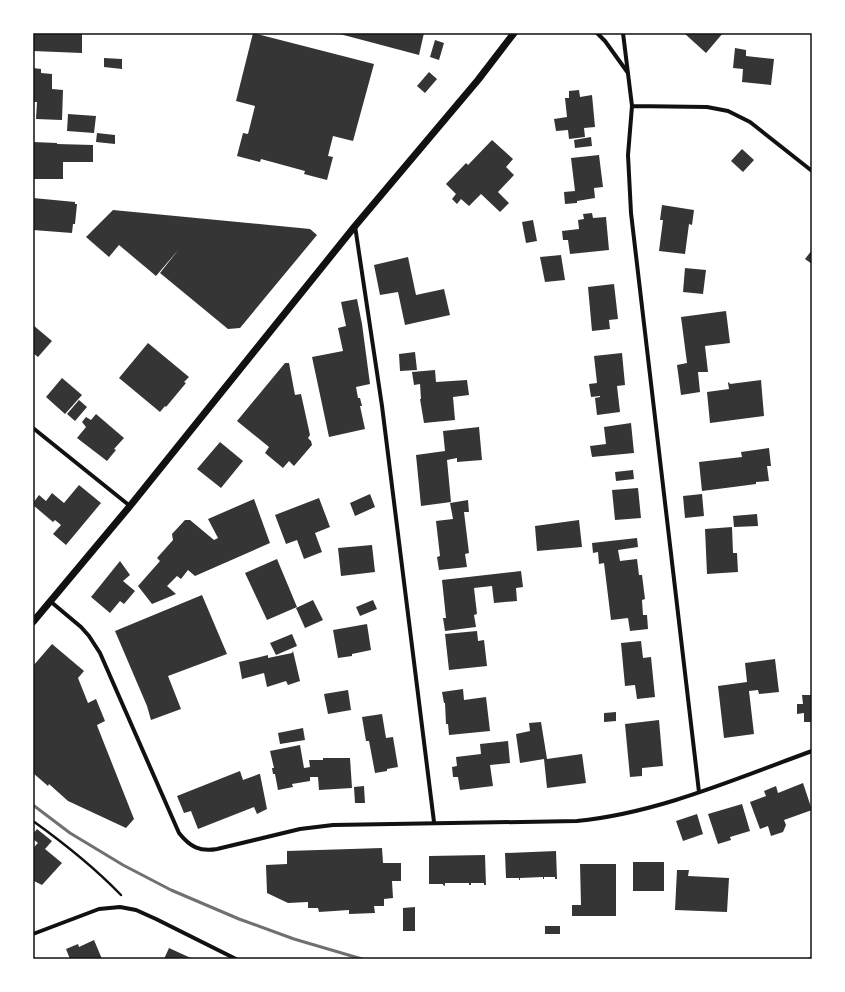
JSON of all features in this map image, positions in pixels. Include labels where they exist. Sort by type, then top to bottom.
[{"type":"street","points":[[33,622],[130,506],[355,226],[478,80],[514,33]]},
{"type":"street","points":[[596,33],[605,41],[628,74]]},
{"type":"street","points":[[623,33],[632,106],[628,155],[630,213],[699,792]]},
{"type":"street","points":[[632,106],[707,107],[728,111],[750,122],[812,171]]},
{"type":"street","points":[[355,226],[382,406],[434,822]]},
{"type":"street","points":[[33,428],[130,506]]},
{"type":"street","points":[[50,601],[85,632],[100,653],[173,822],[179,833],[188,844],[202,850],[320,826],[351,824],[558,821],[596,819],[636,811],[699,792],[812,751]]},
{"type":"street","points":[[33,934],[99,909],[120,907],[136,910],[227,957],[236,959]]},
{"type":"path","points":[[33,821],[63,842],[102,875],[136,910]]},
{"type":"building","points":[[33,33],[82,33],[82,53],[33,51]]},
{"type":"building","points":[[253,33],[374,64],[353,141],[333,136],[328,156],[333,157],[327,180],[304,174],[305,171],[261,159],[260,162],[237,156],[243,133],[248,134],[255,106],[236,101]]},
{"type":"building","points":[[336,33],[424,33],[419,55]]},
{"type":"building","points":[[684,33],[723,33],[706,53]]},
{"type":"building","points":[[435,40],[444,43],[439,60],[430,57]]},
{"type":"building","points":[[735,48],[746,50],[746,56],[774,59],[771,85],[742,82],[743,69],[733,68]]},
{"type":"building","points":[[104,58],[122,59],[122,69],[104,67]]},
{"type":"building","points":[[33,68],[41,69],[41,73],[52,74],[52,89],[63,90],[62,120],[36,119],[37,102],[33,102]]},
{"type":"building","points":[[429,72],[437,79],[425,93],[417,86]]},
{"type":"building","points":[[579,90],[580,97],[592,95],[595,127],[584,128],[585,137],[569,139],[568,130],[556,131],[554,119],[567,117],[565,98],[569,98],[569,91]]},
{"type":"building","points":[[68,114],[96,116],[94,133],[67,131]]},
{"type":"building","points":[[97,133],[115,135],[115,144],[96,142]]},
{"type":"building","points":[[591,137],[592,146],[575,148],[574,140]]},
{"type":"building","points":[[492,140],[513,159],[506,167],[514,175],[498,192],[509,203],[500,212],[481,194],[469,206],[461,199],[457,204],[452,199],[456,194],[446,184],[466,163],[468,165]]},
{"type":"building","points":[[33,142],[93,145],[93,162],[63,162],[63,179],[33,179]]},
{"type":"building","points":[[742,149],[754,160],[743,172],[731,161]]},
{"type":"building","points":[[599,155],[603,187],[594,188],[595,198],[577,201],[577,203],[565,204],[564,192],[575,191],[571,158]]},
{"type":"building","points":[[33,198],[75,202],[75,204],[77,204],[75,224],[73,224],[72,233],[33,230]]},
{"type":"building","points":[[662,205],[694,210],[692,225],[689,224],[685,254],[659,251],[663,220],[660,220]]},
{"type":"building","points":[[113,210],[310,229],[317,235],[240,328],[228,329],[160,273],[179,249],[156,276],[119,245],[109,257],[86,237]]},
{"type":"building","points":[[592,213],[593,218],[606,217],[609,250],[570,254],[568,240],[563,240],[562,231],[579,229],[578,220],[584,219],[583,214]]},
{"type":"building","points":[[533,220],[537,241],[526,243],[522,222]]},
{"type":"building","points":[[812,250],[812,264],[805,259]]},
{"type":"building","points":[[561,255],[565,280],[545,282],[540,257]]},
{"type":"building","points":[[408,257],[416,295],[444,289],[450,315],[405,325],[398,292],[380,295],[374,265]]},
{"type":"building","points":[[685,268],[706,270],[703,294],[683,292]]},
{"type":"building","points":[[614,284],[618,319],[609,320],[610,329],[592,331],[588,287]]},
{"type":"building","points":[[357,299],[370,384],[356,387],[358,398],[360,398],[362,406],[360,406],[365,429],[329,437],[312,357],[343,351],[338,328],[346,326],[341,302]]},
{"type":"building","points":[[726,311],[730,343],[705,346],[708,372],[698,372],[700,392],[681,395],[677,365],[687,363],[681,317]]},
{"type":"building","points":[[33,325],[52,341],[38,357],[33,353]]},
{"type":"building","points":[[148,343],[189,377],[184,382],[186,383],[160,412],[119,378]]},
{"type":"building","points":[[415,352],[417,370],[400,371],[399,354]]},
{"type":"building","points":[[622,353],[625,385],[617,386],[620,412],[597,415],[595,398],[600,396],[591,397],[589,384],[597,383],[594,356]]},
{"type":"building","points":[[285,363],[289,363],[295,395],[301,394],[310,435],[308,438],[312,445],[294,466],[289,461],[283,468],[265,453],[269,447],[237,421]]},
{"type":"building","points":[[435,370],[436,382],[467,380],[469,395],[453,397],[455,420],[424,423],[420,399],[420,384],[414,385],[412,372]]},
{"type":"building","points":[[62,378],[82,395],[65,414],[46,397]]},
{"type":"building","points":[[761,380],[764,416],[710,423],[707,392],[729,389],[729,382],[730,384]]},
{"type":"building","points":[[79,400],[87,407],[75,421],[67,414]]},
{"type":"building","points":[[96,414],[124,438],[114,449],[116,450],[107,461],[77,438],[86,427],[82,422],[86,417],[91,420]]},
{"type":"building","points":[[631,423],[634,453],[592,457],[590,446],[606,444],[604,427]]},
{"type":"building","points":[[479,427],[482,460],[457,462],[457,458],[447,460],[451,502],[421,506],[416,455],[445,451],[443,431]]},
{"type":"building","points":[[220,442],[243,461],[221,488],[197,469]]},
{"type":"building","points":[[769,448],[771,466],[767,466],[769,481],[702,491],[699,462],[742,457],[741,452]]},
{"type":"building","points":[[633,470],[634,479],[616,481],[615,472]]},
{"type":"building","points":[[79,485],[101,503],[66,545],[53,534],[61,525],[55,520],[53,522],[33,505],[33,503],[39,495],[46,501],[52,493],[64,503]]},
{"type":"building","points":[[638,488],[641,518],[615,520],[612,490]]},
{"type":"building","points":[[370,494],[375,507],[355,516],[350,503]]},
{"type":"building","points":[[702,494],[704,516],[685,518],[683,496]]},
{"type":"building","points":[[319,498],[330,527],[315,533],[322,552],[304,559],[297,540],[286,544],[275,515]]},
{"type":"building","points":[[254,499],[270,543],[195,576],[188,570],[181,579],[177,576],[167,586],[176,594],[152,604],[138,586],[160,561],[157,558],[173,540],[172,534],[185,520],[190,520],[214,540],[218,538],[208,519]]},
{"type":"building","points":[[468,500],[469,512],[464,512],[469,553],[465,554],[467,567],[439,570],[437,557],[440,556],[436,521],[453,519],[450,503]]},
{"type":"building","points":[[757,514],[758,526],[734,527],[733,516]]},
{"type":"building","points":[[579,520],[582,547],[537,551],[535,526]]},
{"type":"building","points":[[732,527],[733,553],[737,553],[738,572],[707,574],[705,529]]},
{"type":"building","points":[[637,538],[638,547],[618,550],[620,561],[637,559],[639,575],[642,575],[645,599],[642,600],[643,615],[647,615],[648,629],[630,631],[628,618],[611,620],[604,563],[599,564],[598,552],[593,553],[592,543]]},
{"type":"building","points":[[372,545],[375,572],[341,576],[338,548]]},
{"type":"building","points":[[277,559],[297,607],[267,620],[245,573]]},
{"type":"building","points":[[120,561],[130,575],[123,581],[135,591],[124,604],[120,601],[110,613],[91,597]]},
{"type":"building","points":[[521,571],[523,587],[516,588],[517,601],[494,603],[492,586],[474,588],[477,614],[474,615],[476,627],[445,631],[443,618],[446,618],[442,580]]},
{"type":"building","points":[[202,595],[227,654],[168,676],[181,709],[151,720],[147,706],[115,631]]},
{"type":"building","points":[[313,600],[323,620],[305,628],[296,608]]},
{"type":"building","points":[[373,600],[377,609],[360,616],[356,607]]},
{"type":"building","points":[[367,624],[371,650],[352,654],[352,656],[338,658],[333,630]]},
{"type":"building","points":[[477,631],[478,641],[484,640],[487,666],[449,670],[445,634]]},
{"type":"building","points":[[292,634],[297,646],[276,655],[270,643]]},
{"type":"building","points":[[641,641],[643,658],[651,657],[655,697],[637,699],[635,685],[625,686],[621,643]]},
{"type":"building","points":[[52,644],[84,671],[78,678],[88,703],[96,699],[105,721],[97,725],[134,819],[126,828],[68,801],[49,784],[48,786],[33,773],[33,666]]},
{"type":"building","points":[[293,651],[300,681],[288,685],[286,681],[267,687],[264,673],[242,679],[239,662],[268,655],[268,658],[292,653]]},
{"type":"building","points":[[775,659],[779,692],[759,694],[758,690],[749,691],[754,734],[724,738],[718,686],[747,682],[745,663]]},
{"type":"building","points":[[463,689],[464,700],[486,697],[490,731],[449,735],[442,692]]},
{"type":"building","points":[[348,690],[351,710],[328,714],[324,694]]},
{"type":"building","points":[[802,695],[812,695],[812,722],[804,722],[804,713],[797,714],[797,704],[803,704]]},
{"type":"building","points":[[616,712],[616,721],[604,722],[604,713]]},
{"type":"building","points":[[382,714],[386,738],[393,737],[398,767],[375,773],[369,741],[366,741],[362,717]]},
{"type":"building","points":[[659,720],[663,766],[642,768],[642,776],[630,777],[625,724]]},
{"type":"building","points":[[541,722],[547,759],[582,754],[586,783],[547,788],[544,759],[520,763],[516,734],[530,731],[529,723]]},
{"type":"building","points":[[303,728],[305,740],[280,744],[278,733]]},
{"type":"building","points":[[508,741],[510,763],[490,765],[493,786],[460,790],[458,777],[453,777],[452,767],[457,766],[456,757],[481,754],[480,744]]},
{"type":"building","points":[[300,745],[304,768],[310,767],[309,760],[323,760],[323,758],[350,758],[352,788],[319,790],[318,777],[310,777],[310,781],[292,784],[293,787],[278,790],[275,774],[273,774],[272,768],[274,768],[270,751]]},
{"type":"building","points":[[240,771],[243,780],[260,774],[267,809],[257,814],[254,807],[198,829],[191,811],[184,813],[177,796]]},
{"type":"building","points":[[803,783],[812,810],[784,820],[786,825],[783,832],[771,836],[768,826],[760,829],[750,802],[766,796],[764,791],[776,786],[778,793]]},
{"type":"building","points":[[364,786],[365,803],[355,803],[354,787]]},
{"type":"building","points":[[742,804],[750,831],[730,837],[731,840],[718,844],[708,814]]},
{"type":"building","points":[[697,814],[703,834],[683,841],[676,821]]},
{"type":"building","points":[[37,829],[52,841],[45,849],[62,863],[42,885],[34,881],[33,878],[33,848],[38,843],[33,839],[33,834]]},
{"type":"building","points":[[382,848],[383,863],[401,863],[401,881],[392,881],[393,898],[384,899],[384,906],[374,906],[375,913],[349,914],[349,910],[319,912],[318,908],[308,908],[308,902],[288,903],[267,893],[266,865],[287,864],[287,851]]},
{"type":"building","points":[[556,851],[557,879],[555,879],[555,877],[544,877],[544,879],[543,877],[520,878],[520,880],[519,878],[506,878],[505,853]]},
{"type":"building","points":[[485,855],[486,885],[484,885],[484,883],[471,883],[471,885],[469,885],[469,883],[445,883],[445,886],[443,884],[429,884],[429,856]]},
{"type":"building","points":[[633,862],[664,862],[664,891],[633,891]]},
{"type":"building","points":[[580,864],[616,864],[616,916],[572,916],[572,905],[581,905]]},
{"type":"building","points":[[677,870],[689,870],[688,876],[729,878],[727,912],[675,910]]},
{"type":"building","points":[[415,907],[415,931],[403,931],[403,908]]},
{"type":"building","points":[[545,926],[560,926],[560,934],[545,934]]},
{"type":"building","points":[[94,940],[102,959],[70,959],[66,949],[78,944],[79,947]]},
{"type":"building","points":[[169,948],[193,959],[164,959]]},
{"type":"railway","points":[[33,805],[70,833],[123,865],[171,890],[239,919],[294,939],[362,959]]}]
